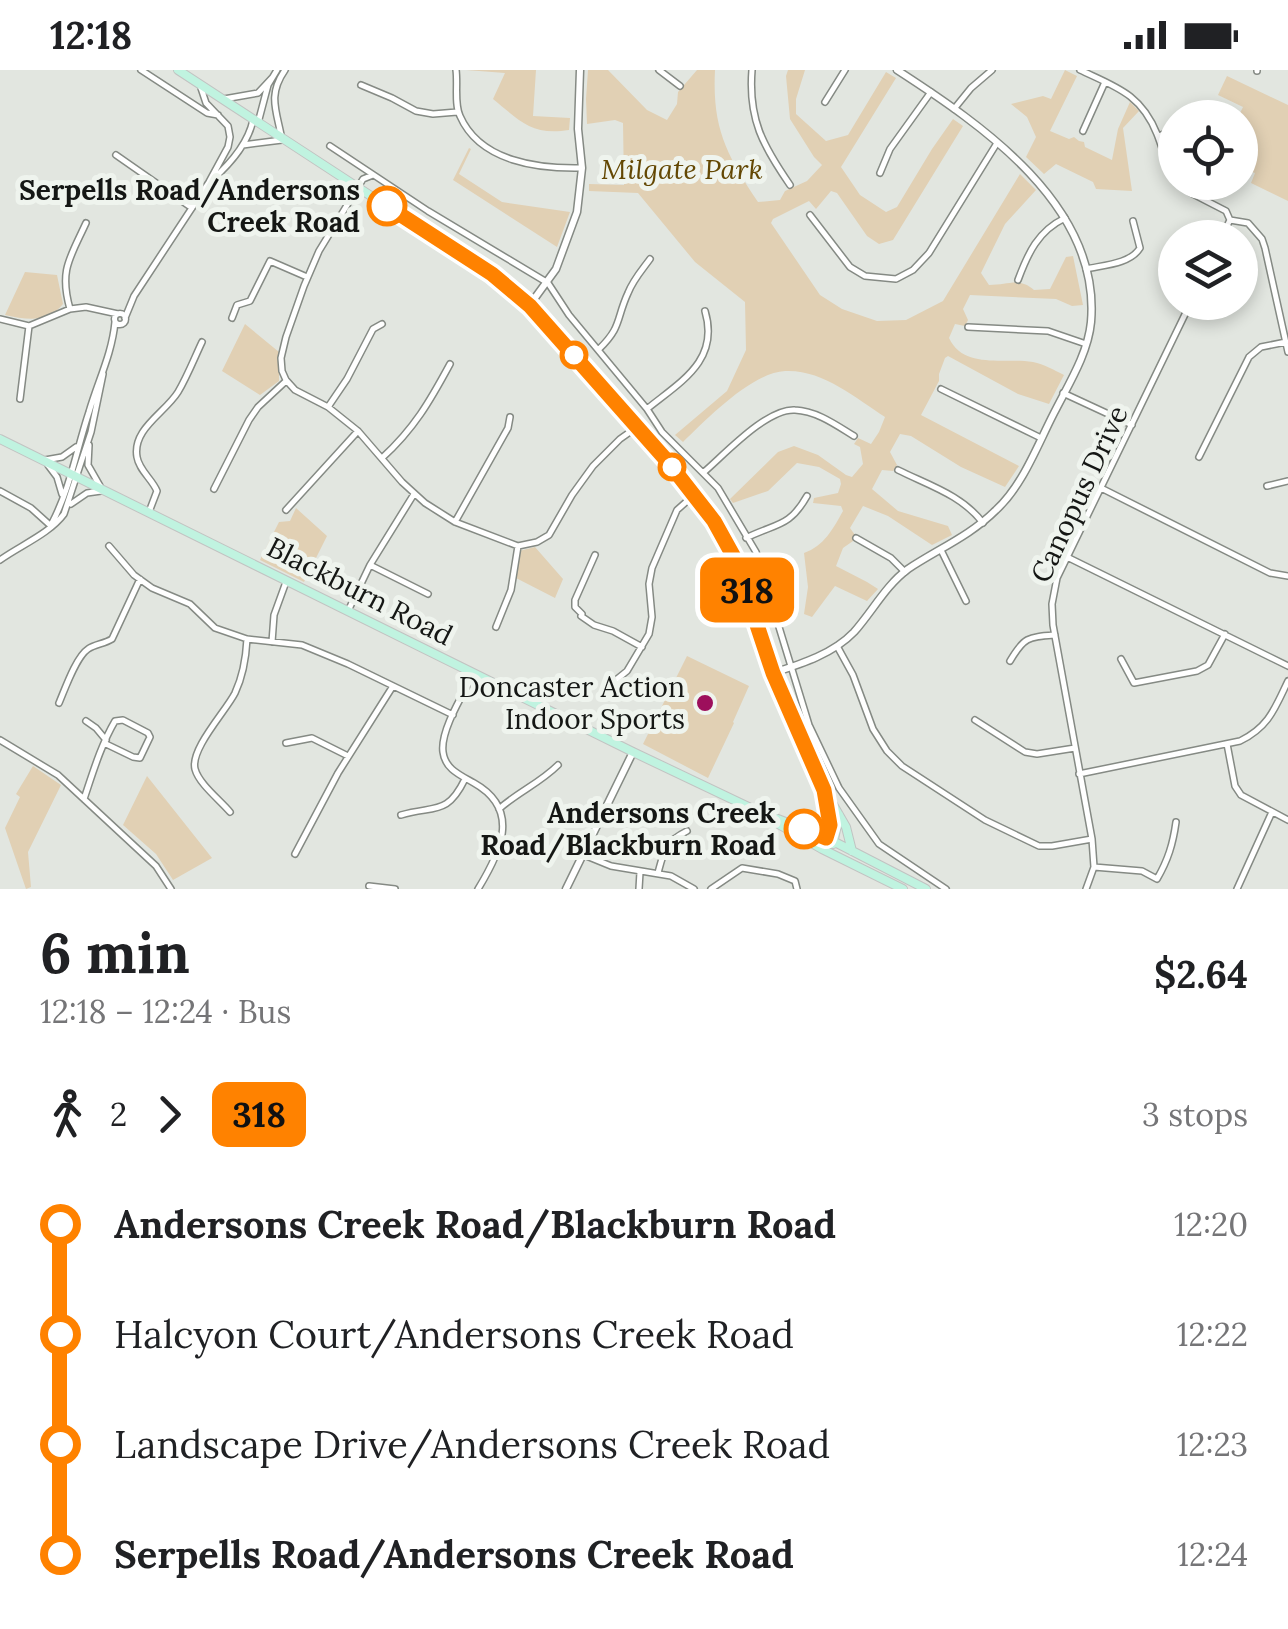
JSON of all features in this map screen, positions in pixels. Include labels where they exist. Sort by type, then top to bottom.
[{"type":"main road","points":[[178,70],[492,274],[530,306],[694,494],[732,550],[773,673],[824,790],[846,827],[852,852]]},
{"type":"main road","name":"Blackburn Road","points":[[0,439],[633,752],[757,811],[830,840],[921,888]]},
{"type":"main road","points":[[824,790],[830,825],[829,853]]},
{"type":"main road","name":"Blackburn Road","points":[[757,811],[829,853],[903,889]]},
{"type":"main road","points":[[830,840],[839,814]]},
{"type":"street","points":[[142,70],[207,113],[221,116]]},
{"type":"street","points":[[456,70],[457,112],[469,133],[489,149],[548,169],[582,168]]},
{"type":"street","points":[[530,306],[548,283],[566,248],[577,212],[582,168],[578,130],[580,70]]},
{"type":"street","points":[[658,70],[680,86]]},
{"type":"street","points":[[752,70],[756,124],[790,185]]},
{"type":"street","points":[[826,102],[844,70]]},
{"type":"street","points":[[773,673],[820,656],[851,636],[905,572],[972,532],[1000,507],[1020,481],[1064,394],[1086,344],[1091,322],[1086,270],[1066,218],[1048,192],[997,142],[897,70]]},
{"type":"street","points":[[954,109],[992,70]]},
{"type":"street","points":[[1080,70],[1139,102],[1158,136]]},
{"type":"street","points":[[210,182],[243,144],[278,73]]},
{"type":"street","points":[[221,99],[257,94],[278,73]]},
{"type":"street","points":[[243,144],[282,140],[274,102],[278,73]]},
{"type":"street","points":[[1083,130],[1106,82]]},
{"type":"street","points":[[104,490],[88,465],[103,374],[119,319],[210,182],[230,142],[229,129],[205,101],[200,85]]},
{"type":"street","points":[[361,85],[416,111],[457,112]]},
{"type":"street","points":[[880,173],[890,149],[931,92]]},
{"type":"street","points":[[810,215],[850,266],[865,276],[896,280],[929,254],[997,142]]},
{"type":"street","points":[[330,146],[548,283],[569,316],[662,432],[718,488],[756,552],[809,725],[840,788],[880,844],[946,889]]},
{"type":"street","points":[[116,155],[192,208]]},
{"type":"street","points":[[374,175],[365,177],[307,277],[282,350],[286,380],[296,390],[328,407],[358,431],[414,494],[455,522],[518,546],[548,536],[593,466],[636,427]]},
{"type":"street","points":[[1203,200],[1226,212],[1230,220]]},
{"type":"street","points":[[1018,280],[1036,240],[1051,225],[1066,218]]},
{"type":"street","points":[[1086,270],[1136,254],[1140,248],[1133,220]]},
{"type":"street","points":[[70,309],[64,274],[86,223]]},
{"type":"street","points":[[1258,234],[1288,352]]},
{"type":"street","points":[[599,349],[614,335],[629,289],[650,260]]},
{"type":"street","points":[[232,318],[238,304],[250,301],[270,261],[307,277]]},
{"type":"street","points":[[0,318],[29,326],[70,309],[86,307],[119,319]]},
{"type":"street","points":[[647,410],[700,362],[710,329],[705,311]]},
{"type":"street","name":"Canopus Drive","points":[[1086,889],[1094,867],[1092,838],[1055,635],[1053,593],[1067,556],[1182,320]]},
{"type":"street","points":[[328,407],[373,329],[382,324]]},
{"type":"street","points":[[20,399],[29,326]]},
{"type":"street","points":[[968,326],[1048,331],[1086,344]]},
{"type":"street","points":[[150,512],[157,491],[138,462],[138,441],[176,395],[202,342]]},
{"type":"street","points":[[1199,457],[1248,357],[1261,347],[1286,342]]},
{"type":"street","points":[[382,458],[417,421],[450,364]]},
{"type":"street","points":[[0,560],[60,520],[67,507],[80,442],[103,374]]},
{"type":"street","points":[[214,490],[258,407],[286,380]]},
{"type":"street","points":[[941,390],[1041,438]]},
{"type":"street","points":[[1064,394],[1132,425]]},
{"type":"street","points":[[704,472],[758,426],[791,409],[824,418],[854,436]]},
{"type":"street","points":[[455,522],[508,428],[510,417]]},
{"type":"street","points":[[286,510],[358,431]]},
{"type":"street","points":[[51,526],[91,432]]},
{"type":"street","points":[[42,460],[64,456],[80,442]]},
{"type":"street","points":[[42,460],[58,477],[63,497]]},
{"type":"street","points":[[898,470],[954,496],[983,523]]},
{"type":"street","points":[[1268,486],[1288,481]]},
{"type":"street","points":[[1101,488],[1270,573],[1288,576]]},
{"type":"street","points":[[67,507],[84,494],[104,490]]},
{"type":"street","points":[[0,491],[31,508],[51,526]]},
{"type":"street","points":[[348,611],[414,494]]},
{"type":"street","points":[[610,684],[627,671],[649,634],[652,568],[676,510],[694,494]]},
{"type":"street","points":[[746,538],[784,524],[798,514],[807,496]]},
{"type":"street","points":[[856,538],[891,558],[905,572]]},
{"type":"street","points":[[110,546],[140,579],[173,599],[190,604],[215,628],[247,639],[302,645],[453,715]]},
{"type":"street","points":[[496,627],[511,590],[518,546]]},
{"type":"street","points":[[941,550],[966,601]]},
{"type":"street","points":[[595,555],[575,607],[594,625],[642,647]]},
{"type":"street","points":[[1067,556],[1288,666]]},
{"type":"street","points":[[370,566],[428,594]]},
{"type":"street","points":[[58,703],[83,653],[112,639],[140,579]]},
{"type":"street","points":[[272,642],[274,616],[288,580]]},
{"type":"street","points":[[1121,658],[1134,683],[1197,671],[1208,665],[1225,634]]},
{"type":"street","points":[[1010,662],[1021,642],[1055,635]]},
{"type":"street","points":[[230,812],[200,778],[194,764],[198,751],[236,691],[247,639]]},
{"type":"street","points":[[836,646],[853,675],[872,730],[902,766],[984,820],[1040,846],[1092,838]]},
{"type":"street","points":[[474,674],[442,743],[449,767],[490,795],[504,823],[497,856],[478,889]]},
{"type":"street","points":[[1079,774],[1227,744],[1252,735],[1264,725],[1288,680]]},
{"type":"street","points":[[295,854],[348,756],[393,686]]},
{"type":"street","points":[[84,799],[105,741],[116,720],[148,733],[150,740],[142,756],[136,758],[105,741],[86,721]]},
{"type":"street","points":[[975,720],[1024,752],[1037,754],[1075,748]]},
{"type":"street","points":[[286,743],[312,738],[348,756]]},
{"type":"street","points":[[0,740],[58,775],[156,866],[171,889]]},
{"type":"street","points":[[1227,744],[1235,786],[1241,794],[1288,820]]},
{"type":"street","points":[[566,889],[633,752]]},
{"type":"street","points":[[499,809],[542,781],[558,765]]},
{"type":"street","points":[[401,814],[443,807],[452,801],[465,779]]},
{"type":"street","points":[[1236,889],[1274,813]]},
{"type":"street","points":[[1094,867],[1142,871],[1157,879],[1168,860],[1176,822]]},
{"type":"street","points":[[658,873],[665,848],[673,838],[687,831]]},
{"type":"street","points":[[584,855],[611,866],[672,876],[694,889]]},
{"type":"street","points":[[711,889],[742,868],[778,874],[794,882],[798,889]]},
{"type":"street","points":[[639,889],[640,872]]},
{"type":"street","points":[[369,886],[395,889]]},
{"type":"green space","points":[[466,70],[536,70],[533,116],[570,118],[569,130],[536,129],[493,99],[505,73]]},
{"type":"green space","name":"Milgate Park","points":[[588,70],[608,70],[647,110],[667,120],[677,104],[678,92],[697,70],[715,70],[719,125],[738,170],[758,202],[780,200],[785,191],[807,181],[822,165],[790,119],[788,70],[805,70],[796,99],[796,114],[826,141],[848,135],[886,72],[896,78],[841,167],[860,195],[886,212],[897,207],[953,119],[963,126],[893,240],[879,244],[867,236],[837,193],[831,191],[816,209],[809,201],[773,219],[771,223],[820,295],[842,309],[877,321],[906,320],[943,301],[1020,174],[1036,190],[1005,224],[981,273],[989,285],[1018,283],[1034,290],[1050,289],[1066,257],[1073,256],[1083,305],[1072,306],[1056,299],[970,295],[963,309],[968,320],[965,326],[955,324],[949,338],[964,355],[1033,362],[1064,375],[1049,404],[1018,394],[948,356],[945,358],[939,381],[921,415],[1019,466],[1005,487],[961,467],[911,436],[900,434],[890,452],[897,465],[893,471],[882,470],[872,489],[898,511],[948,526],[952,535],[932,545],[888,516],[863,506],[850,528],[855,535],[853,541],[843,548],[836,566],[878,589],[867,601],[835,586],[812,617],[804,614],[808,587],[804,553],[822,541],[843,511],[841,506],[813,503],[814,498],[838,493],[840,479],[819,467],[797,463],[768,491],[733,503],[730,499],[778,452],[794,446],[818,455],[852,477],[863,464],[860,447],[854,444],[858,438],[871,444],[885,417],[825,380],[785,371],[744,388],[683,442],[675,435],[727,391],[746,350],[745,302],[695,262],[638,193],[589,191],[589,184],[624,185],[623,123],[615,120],[587,124]]},
{"type":"green space","points":[[1065,70],[1077,76],[1050,131],[1069,139],[1074,137],[1112,160],[1118,129],[1130,102],[1139,111],[1123,128],[1132,191],[1096,189],[1093,182],[1056,164],[1044,174],[1026,157],[1036,137],[1027,117],[1011,104],[1043,96],[1051,99]]},
{"type":"green space","points":[[1227,76],[1288,105],[1288,201],[1258,186],[1258,100],[1228,100],[1218,95]]},
{"type":"green space","points":[[469,148],[459,174],[502,202],[570,212],[557,247],[453,180]]},
{"type":"green space","points":[[25,272],[57,275],[63,304],[57,310],[37,318],[5,315]]},
{"type":"green space","points":[[245,324],[279,352],[279,381],[260,395],[222,371]]},
{"type":"green space","points":[[296,508],[327,536],[304,582],[260,560],[279,522],[290,521]]},
{"type":"green space","points":[[535,547],[563,579],[555,598],[516,578],[519,551]]},
{"type":"green space","points":[[687,656],[749,686],[708,778],[643,744]]},
{"type":"green space","points":[[33,766],[61,785],[28,852],[31,887],[26,889],[5,828],[20,797],[16,794]]},
{"type":"green space","points":[[147,776],[212,858],[173,880],[156,854],[123,825]]},
{"type":"bus line","name":"318","points":[[387,206],[492,274],[530,306],[668,462],[714,521],[732,550],[784,702],[824,790],[830,825],[826,838],[804,829]]},
{"type":"place","name":"Serpells Road/Andersons Creek Road","points":[[387,206]]},
{"type":"place","name":"Doncaster Action Indoor Sports","points":[[705,703]]},
{"type":"place","name":"Andersons Creek Road/Blackburn Road","points":[[804,829]]}]
